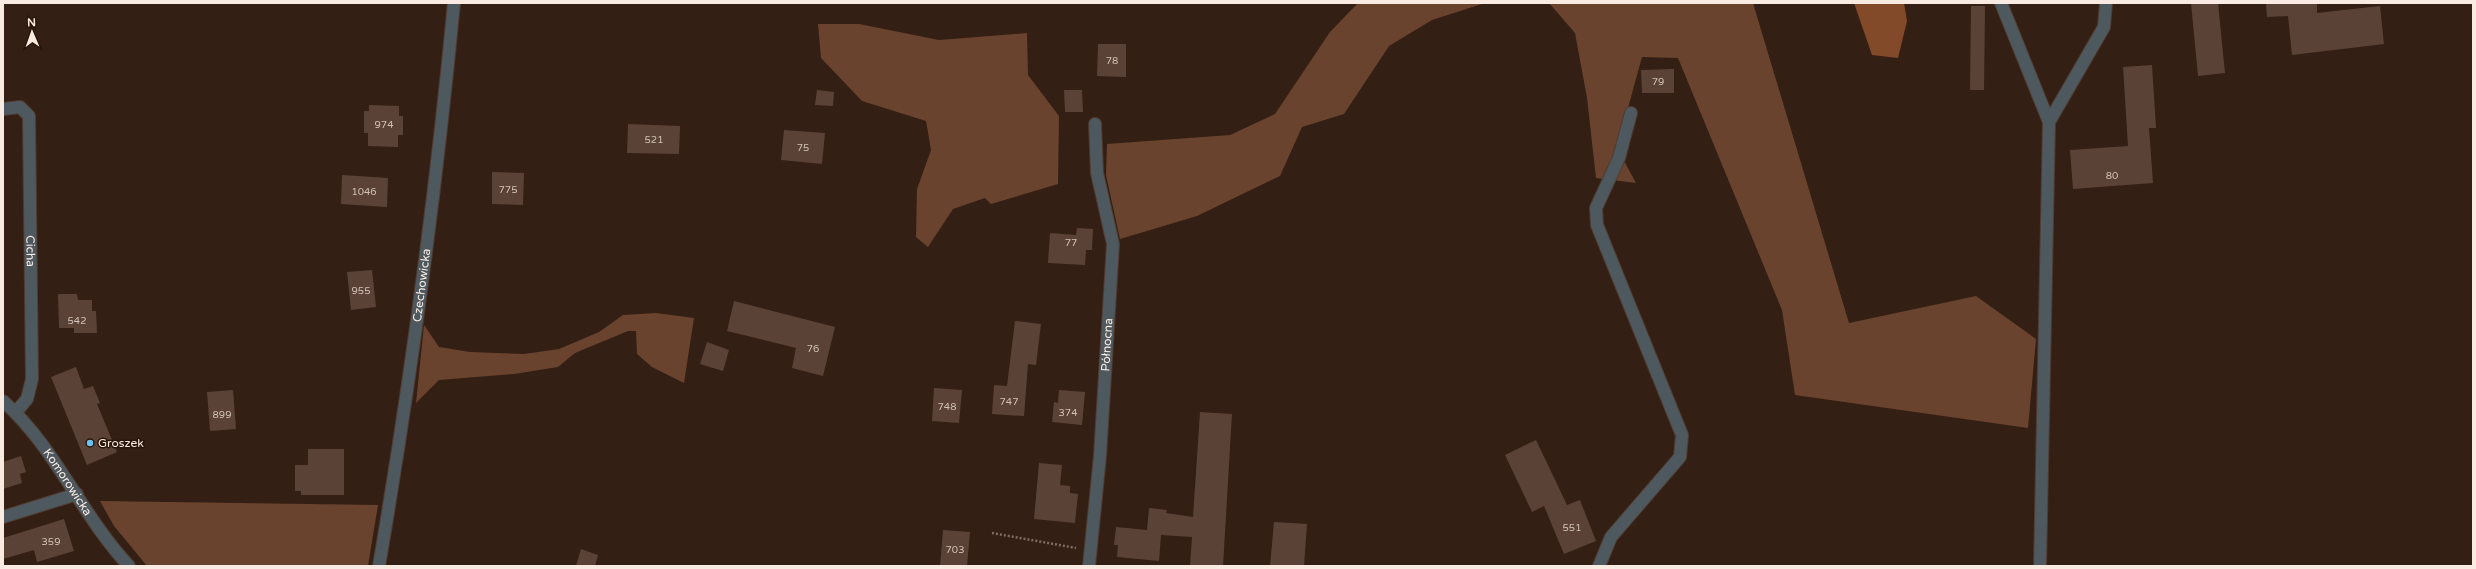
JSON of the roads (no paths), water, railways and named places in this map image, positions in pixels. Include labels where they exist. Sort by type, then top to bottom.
[{"type":"street","name":"Czechowicka","points":[[378,566],[391,495],[439,156],[454,3]]},
{"type":"street","points":[[2001,3],[2049,122],[2040,566]]},
{"type":"street","points":[[2049,122],[2104,27],[2106,3]]},
{"type":"street","name":"Cicha","points":[[3,109],[20,107],[29,116],[32,379],[27,399],[16,412]]},
{"type":"street","points":[[1599,566],[1611,537],[1680,456],[1682,447],[1682,435],[1596,225],[1596,208],[1619,158],[1631,113]]},
{"type":"street","name":"Północna","points":[[1089,566],[1100,456],[1113,244],[1097,173],[1095,124]]},
{"type":"street","name":"Komorowicka","points":[[3,401],[16,412],[43,444],[107,540],[129,566]]},
{"type":"street","points":[[3,518],[77,494]]},
{"type":"place","name":"Groszek","points":[[90,443]]}]
